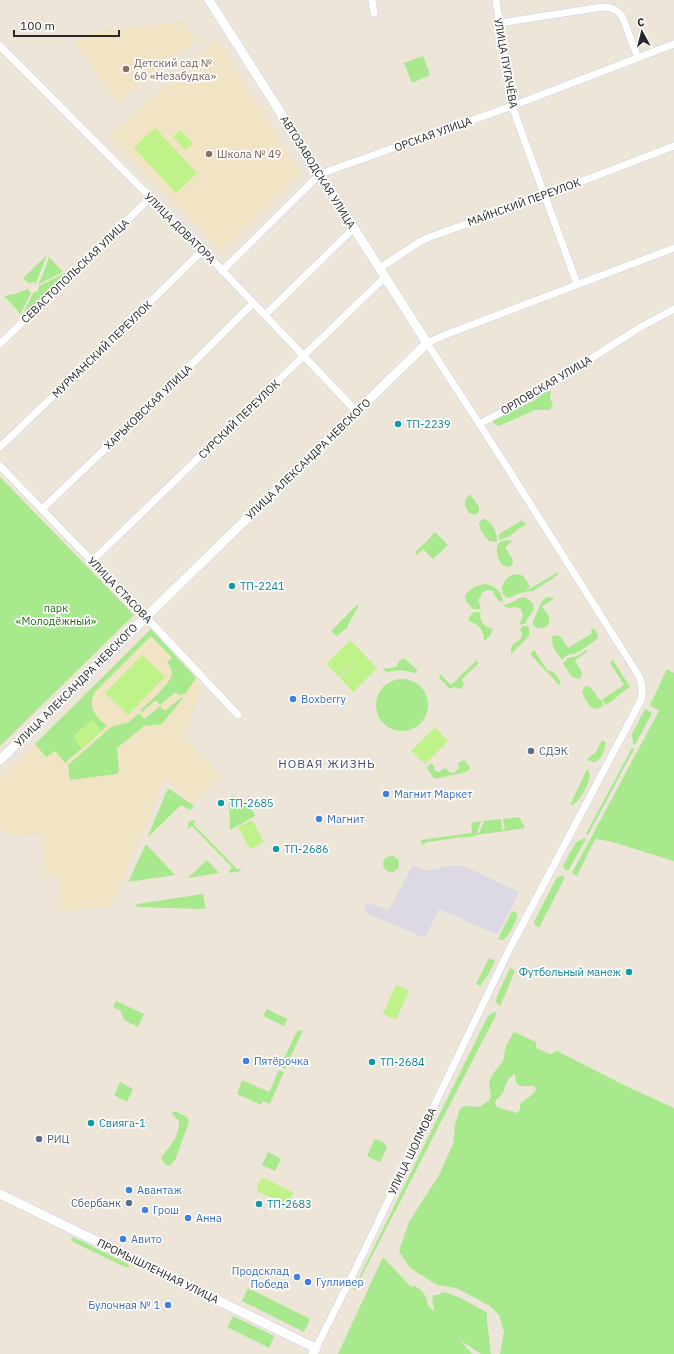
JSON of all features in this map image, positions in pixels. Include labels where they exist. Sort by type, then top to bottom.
[{"type":"street","name":"АВТОЗАВОДСКАЯ УЛИЦА","points":[[209,0],[427,344]]},
{"type":"street","points":[[372,0],[374,13]]},
{"type":"street","name":"УЛИЦА ПУГАЧЁВА","points":[[496,0],[512,106],[546,195],[577,284]]},
{"type":"street","points":[[500,23],[602,7],[612,8],[618,11],[622,16],[638,58]]},
{"type":"street","name":"ОРСКАЯ УЛИЦА","points":[[222,271],[320,174],[512,106],[674,44]]},
{"type":"street","name":"УЛИЦА ДОВАТОРА","points":[[0,46],[202,250],[357,412]]},
{"type":"street","name":"МАЙНСКИЙ ПЕРЕУЛОК","points":[[380,268],[421,241],[430,237],[674,146]]},
{"type":"street","name":"СЕВАСТОПОЛЬСКАЯ УЛИЦА","points":[[0,344],[150,198]]},
{"type":"street","points":[[265,315],[354,228]]},
{"type":"street","name":"УЛИЦА АЛЕКСАНДРА НЕВСКОГО","points":[[0,760],[427,344],[438,338],[674,248]]},
{"type":"street","name":"МУРМАНСКИЙ ПЕРЕУЛОК","points":[[0,447],[202,250]]},
{"type":"street","name":"СУРСКИЙ ПЕРЕУЛОК","points":[[92,561],[385,277]]},
{"type":"street","name":"ХАРЬКОВСКАЯ УЛИЦА","points":[[42,509],[148,408],[253,303]]},
{"type":"street","name":"ОРЛОВСКАЯ УЛИЦА","points":[[479,424],[532,396],[633,331],[674,309]]},
{"type":"street","points":[[427,344],[479,424]]},
{"type":"street","name":"УЛИЦА ШОЛМОВА","points":[[314,1351],[350,1281],[510,948],[641,700],[643,687],[639,676],[479,424]]},
{"type":"street","name":"УЛИЦА СТАСОВА","points":[[0,466],[146,617],[238,715]]},
{"type":"street","name":"ПРОМЫШЛЕННАЯ УЛИЦА","points":[[0,1194],[314,1351]]},
{"type":"shaded area","name":"Детский сад № 60 «Незабудка»","points":[[183,22],[196,42],[149,75],[118,103],[75,44],[86,34],[99,31]]},
{"type":"shaded area","name":"Школа № 49","points":[[216,39],[301,173],[221,251],[110,136]]},
{"type":"shaded area","points":[[151,629],[202,684],[183,735],[222,776],[191,804],[165,778],[110,907],[61,911],[58,876],[46,877],[41,833],[12,836],[0,828],[0,779]]},
{"type":"shaded area","points":[[413,865],[425,871],[456,865],[466,867],[519,892],[499,932],[496,934],[439,909],[425,938],[364,912],[367,903],[389,910]]},
{"type":"green space","points":[[423,56],[430,75],[412,83],[404,63]]},
{"type":"green space","points":[[155,128],[197,173],[176,193],[134,148]]},
{"type":"green space","points":[[181,130],[193,144],[185,150],[173,137]]},
{"type":"green space","points":[[47,255],[36,283],[32,282],[30,284],[23,278]]},
{"type":"green space","points":[[49,257],[63,272],[38,284],[41,279]]},
{"type":"green space","points":[[65,273],[67,276],[24,319],[22,316],[33,293],[38,291],[39,286]]},
{"type":"green space","points":[[28,289],[31,293],[20,315],[4,296]]},
{"type":"green space","points":[[551,391],[550,398],[553,405],[550,410],[535,410],[499,426],[494,424],[493,420],[496,418],[535,400],[544,393]]},
{"type":"green space","name":"парк «Молодёжный»","points":[[0,477],[134,615],[0,746]]},
{"type":"green space","points":[[470,494],[479,507],[479,512],[476,515],[469,513],[465,506],[465,500]]},
{"type":"green space","points":[[484,519],[487,520],[494,528],[497,535],[497,541],[489,541],[481,531],[479,523]]},
{"type":"green space","points":[[522,520],[526,525],[518,529],[510,536],[499,540],[499,534]]},
{"type":"green space","points":[[435,532],[448,545],[433,559],[423,549],[417,555],[415,552],[430,538],[437,544],[430,537]]},
{"type":"green space","points":[[505,540],[513,541],[505,547],[513,560],[512,566],[508,567],[502,565],[497,551],[498,544]]},
{"type":"green space","points":[[558,572],[558,574],[554,577],[532,591],[508,598],[504,595],[502,590],[502,586],[505,581],[513,575],[518,574],[524,577],[530,587],[526,591]]},
{"type":"green space","points":[[483,584],[490,585],[499,591],[503,601],[500,602],[495,596],[496,595],[493,594],[494,591],[487,590],[481,593],[482,595],[478,600],[478,603],[480,603],[480,609],[473,609],[466,601],[465,595],[474,587]]},
{"type":"green space","points":[[525,597],[532,602],[533,611],[526,623],[519,625],[523,615],[521,609],[503,606]]},
{"type":"green space","points":[[547,597],[555,598],[542,606],[549,617],[549,624],[543,628],[537,628],[533,625],[533,621],[541,603]]},
{"type":"green space","points":[[358,604],[359,605],[347,627],[348,628],[337,636],[331,631]]},
{"type":"green space","points":[[474,612],[481,612],[480,618],[483,624],[493,629],[490,636],[484,641],[480,628],[468,621],[469,617]]},
{"type":"green space","points":[[523,626],[527,626],[529,628],[529,636],[511,654],[511,647],[514,643],[521,639],[522,633],[520,629]]},
{"type":"green space","points":[[594,628],[598,635],[597,639],[577,653],[567,655],[562,660],[553,645],[553,635],[560,636],[568,648],[592,633],[591,630]]},
{"type":"green space","points":[[151,629],[196,678],[185,694],[179,695],[176,692],[160,705],[156,700],[142,712],[140,711],[162,689],[172,675],[170,666],[167,662],[172,658],[151,636],[95,692],[92,707],[99,719],[107,725],[102,731],[92,720],[73,737],[82,748],[65,763],[55,751],[46,757],[35,744]]},
{"type":"green space","points":[[350,640],[377,668],[353,692],[340,678],[358,659],[339,677],[326,664]]},
{"type":"green space","points":[[586,650],[588,651],[575,660],[576,662],[574,669],[576,663],[582,673],[581,677],[579,679],[571,676],[563,663],[568,658],[577,656]]},
{"type":"green space","points":[[532,651],[535,651],[547,670],[554,672],[561,683],[559,685],[531,655]]},
{"type":"green space","points":[[142,655],[165,677],[128,715],[105,693]]},
{"type":"green space","points":[[470,655],[479,663],[462,679],[464,683],[462,688],[458,689],[455,687],[450,689],[439,678],[440,674],[451,685],[476,661]]},
{"type":"green space","points":[[404,658],[417,670],[416,673],[401,670],[387,672],[382,669],[396,667],[400,660]]},
{"type":"green space","points":[[613,660],[630,687],[605,705],[603,699],[624,685],[610,663]]},
{"type":"green space","points":[[667,669],[674,673],[674,861],[609,841],[595,839],[577,876],[572,873],[659,711],[650,705]]},
{"type":"green space","points":[[397,679],[407,679],[421,686],[428,700],[428,710],[421,724],[407,731],[397,731],[387,727],[380,720],[376,710],[376,700],[380,690],[387,683]]},
{"type":"green space","points":[[587,686],[592,689],[600,700],[602,700],[603,706],[596,709],[588,704],[582,693],[584,687]]},
{"type":"green space","points":[[183,698],[162,724],[144,726],[117,748],[119,771],[117,774],[70,780],[68,765],[111,727],[129,722],[139,713],[145,719],[160,706],[165,711]]},
{"type":"green space","points":[[645,709],[652,713],[635,745],[633,744],[632,734]]},
{"type":"green space","points":[[92,720],[102,731],[83,748],[73,737]]},
{"type":"green space","points":[[435,727],[448,741],[425,764],[411,751]]},
{"type":"green space","points":[[602,740],[606,743],[604,751],[598,761],[591,762],[587,759],[596,752]]},
{"type":"green space","points":[[632,748],[634,749],[588,835],[586,834]]},
{"type":"green space","points":[[464,760],[470,767],[469,770],[463,773],[436,779],[427,768],[431,763],[434,766],[434,770],[437,772],[440,772],[446,768],[449,772],[454,773],[459,768],[458,763]]},
{"type":"green space","points":[[587,769],[590,777],[586,786],[579,800],[573,805],[570,805]]},
{"type":"green space","points":[[168,788],[194,806],[190,810],[181,805],[147,838]]},
{"type":"green space","points":[[232,796],[243,800],[255,816],[230,830],[229,800]]},
{"type":"green space","points":[[519,817],[525,828],[427,842],[422,845],[421,840],[471,833],[471,823],[481,821],[477,833],[479,833],[484,821],[501,819],[502,830],[505,829],[503,819]]},
{"type":"green space","points":[[192,820],[196,821],[193,824],[238,870],[240,868],[241,871],[230,873],[229,871],[232,867],[192,826],[188,829],[188,823]]},
{"type":"green space","points":[[252,820],[264,842],[250,849],[238,827]]},
{"type":"green space","points":[[584,838],[586,839],[568,871],[565,870],[563,866],[576,842]]},
{"type":"green space","points":[[146,844],[175,875],[128,882]]},
{"type":"green space","points":[[391,856],[398,861],[399,864],[394,871],[391,872],[384,867],[383,864],[388,857]]},
{"type":"green space","points":[[207,860],[219,873],[188,878]]},
{"type":"green space","points":[[557,877],[565,877],[539,928],[534,922]]},
{"type":"green space","points":[[203,894],[206,909],[136,907],[137,904]]},
{"type":"green space","points":[[512,911],[517,913],[515,924],[503,940],[498,939]]},
{"type":"green space","points":[[489,958],[495,961],[488,975],[480,986],[476,984]]},
{"type":"green space","points":[[510,968],[515,971],[500,1006],[496,1002],[497,996]]},
{"type":"green space","points":[[396,985],[409,991],[396,1020],[383,1014]]},
{"type":"green space","points":[[116,1001],[144,1014],[138,1027],[124,1020],[120,1010],[113,1007]]},
{"type":"green space","points":[[267,1009],[287,1019],[284,1026],[263,1016]]},
{"type":"green space","points":[[496,1012],[497,1013],[354,1291],[353,1290],[488,1016]]},
{"type":"green space","points":[[303,1030],[285,1069],[280,1067],[295,1035],[298,1031]]},
{"type":"green space","points":[[514,1032],[536,1042],[536,1048],[550,1054],[557,1051],[630,1088],[674,1108],[674,1354],[500,1354],[504,1332],[499,1315],[490,1306],[456,1288],[437,1285],[410,1268],[399,1251],[409,1222],[439,1175],[453,1144],[455,1124],[460,1109],[465,1106],[479,1107],[489,1101],[491,1096],[489,1083],[492,1075],[503,1061],[506,1046]],"holes":[[[515,1074],[516,1083],[520,1086],[534,1086],[536,1089],[534,1093],[520,1104],[520,1110],[517,1113],[497,1107],[495,1103],[503,1092],[508,1080]]]},
{"type":"green space","points":[[279,1070],[284,1072],[270,1104],[263,1101],[261,1105],[237,1094],[242,1080],[269,1092]]},
{"type":"green space","points":[[120,1082],[133,1089],[127,1102],[114,1095]]},
{"type":"green space","points":[[174,1111],[187,1117],[189,1122],[175,1160],[170,1166],[164,1163],[161,1157],[171,1145],[178,1131],[179,1121],[172,1114]]},
{"type":"green space","points":[[375,1139],[385,1143],[387,1148],[380,1162],[367,1156]]},
{"type":"green space","points":[[268,1152],[281,1159],[275,1171],[262,1165]]},
{"type":"green space","points":[[264,1178],[292,1192],[293,1194],[288,1204],[257,1191],[261,1179]]},
{"type":"green space","points":[[73,1237],[128,1264],[129,1267],[125,1267],[73,1242],[71,1238]]},
{"type":"green space","points":[[383,1257],[411,1287],[415,1286],[426,1296],[427,1304],[433,1311],[432,1298],[434,1295],[439,1295],[442,1292],[460,1298],[487,1313],[491,1354],[481,1354],[460,1340],[472,1354],[338,1354]]},
{"type":"green space","points":[[248,1288],[310,1319],[304,1332],[242,1301]]},
{"type":"green space","points":[[233,1316],[274,1336],[269,1348],[227,1327]]},
{"type":"place","name":"Детский сад № 60 «Незабудка»","points":[[126,69]]},
{"type":"place","name":"Школа № 49","points":[[209,154]]},
{"type":"place","name":"ТП-2239","points":[[398,424]]},
{"type":"place","name":"ТП-2241","points":[[232,586]]},
{"type":"place","name":"Boxberry","points":[[293,699]]},
{"type":"place","name":"СДЭК","points":[[531,751]]},
{"type":"place","name":"Магнит Маркет","points":[[386,794]]},
{"type":"place","name":"ТП-2685","points":[[221,803]]},
{"type":"place","name":"Магнит","points":[[319,819]]},
{"type":"place","name":"ТП-2686","points":[[276,849]]},
{"type":"place","name":"Футбольный манеж","points":[[629,972]]},
{"type":"place","name":"Пятёрочка","points":[[246,1061]]},
{"type":"place","name":"ТП-2684","points":[[372,1062]]},
{"type":"place","name":"Свияга-1","points":[[91,1123]]},
{"type":"place","name":"РИЦ","points":[[39,1139]]},
{"type":"place","name":"Авантаж","points":[[129,1190]]},
{"type":"place","name":"Сбербанк","points":[[129,1203]]},
{"type":"place","name":"ТП-2683","points":[[259,1204]]},
{"type":"place","name":"Грош","points":[[145,1210]]},
{"type":"place","name":"Анна","points":[[188,1218]]},
{"type":"place","name":"Авито","points":[[123,1239]]},
{"type":"place","name":"Продсклад Победа","points":[[297,1277]]},
{"type":"place","name":"Гулливер","points":[[308,1282]]},
{"type":"place","name":"Булочная № 1","points":[[168,1305]]},
{"type":"district","name":"НОВАЯ ЖИЗНЬ","points":[[327,764]]}]
